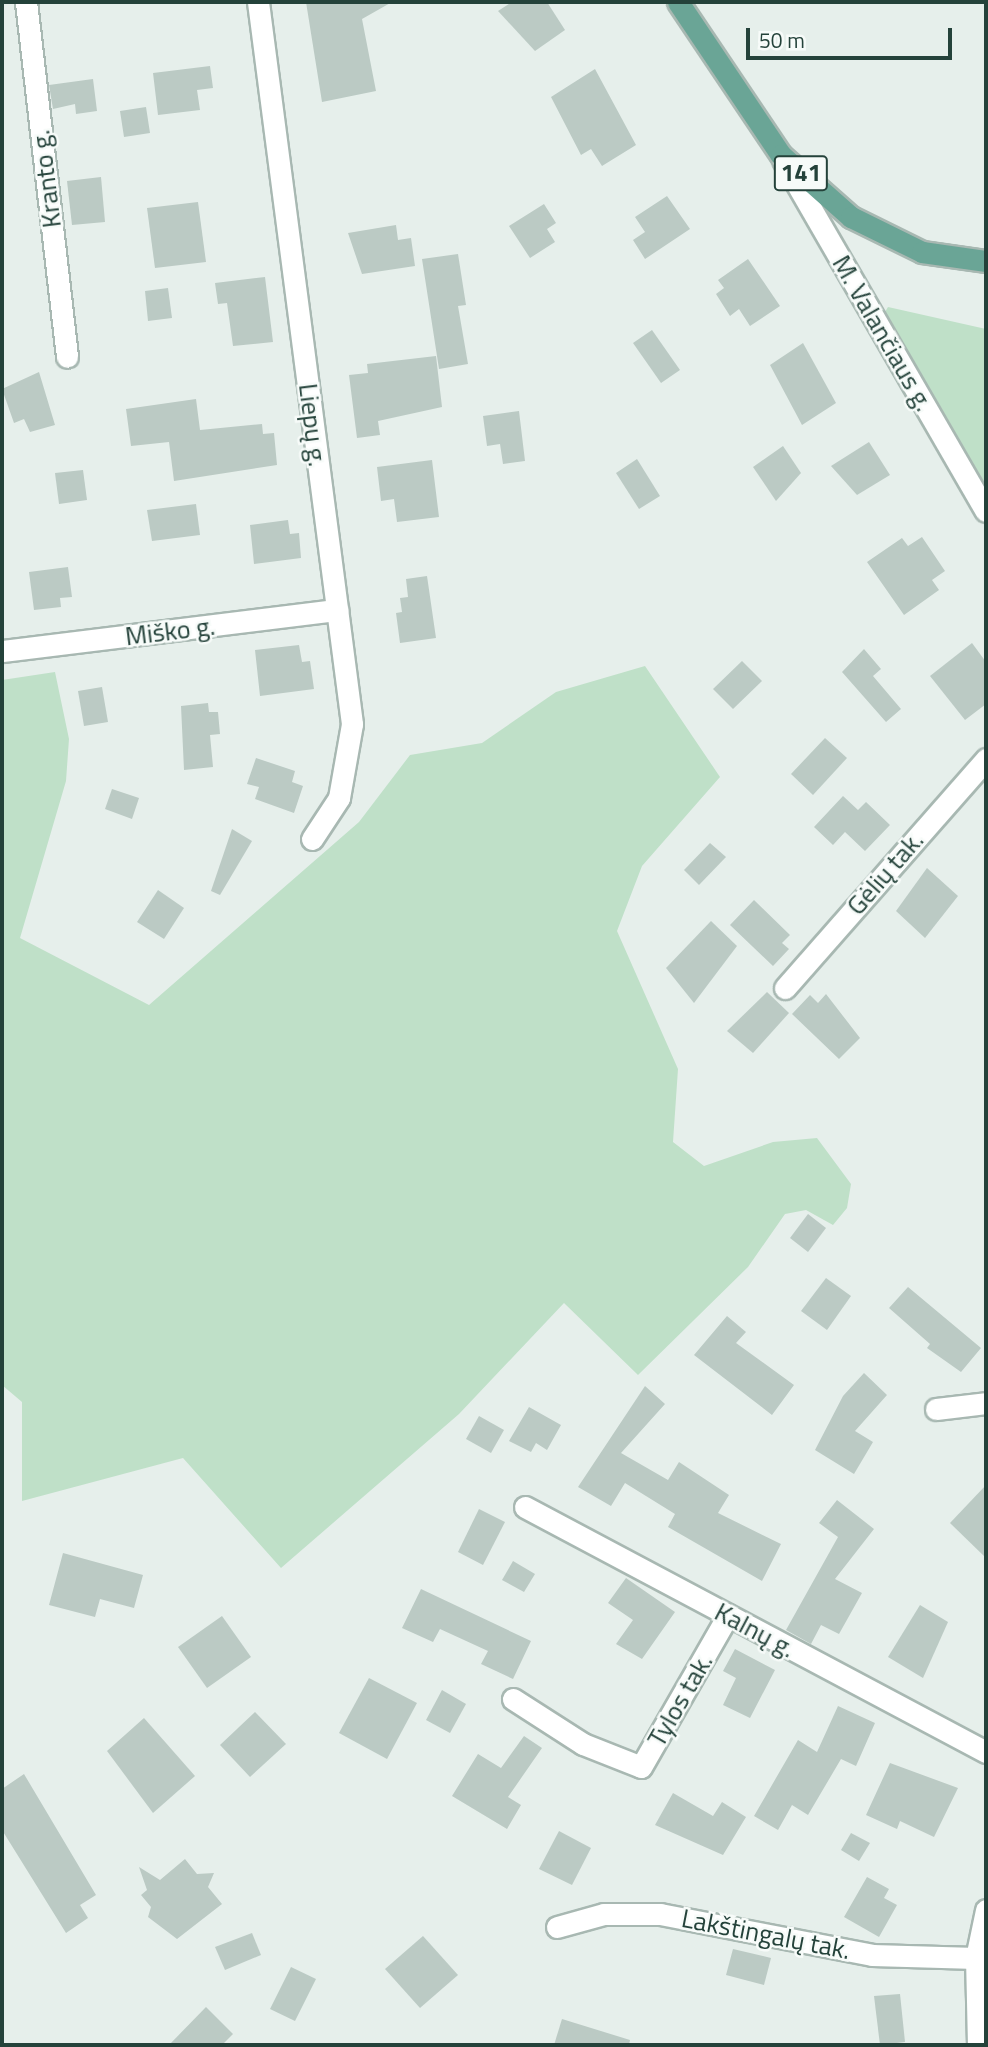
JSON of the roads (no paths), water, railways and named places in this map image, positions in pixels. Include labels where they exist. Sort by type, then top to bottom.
[{"type":"main road","name":"141","points":[[678,2],[781,155],[851,217],[922,253],[986,261]]},
{"type":"street","name":"Kranto g.","points":[[26,2],[67,357]]},
{"type":"street","name":"Liepų g.","points":[[258,2],[352,724],[349,758],[339,798],[312,839]]},
{"type":"street","name":"M. Valančiaus g.","points":[[781,155],[986,510]]},
{"type":"street","name":"Miško g.","points":[[2,652],[338,610]]},
{"type":"street","name":"Gėlių tak.","points":[[785,988],[986,759]]},
{"type":"street","points":[[936,1409],[986,1403]]},
{"type":"street","name":"Kalnų g.","points":[[525,1507],[986,1752]]},
{"type":"street","name":"Tylos tak.","points":[[513,1699],[583,1744],[641,1767],[728,1615]]},
{"type":"street","points":[[978,2045],[976,1958],[986,1910]]},
{"type":"street","name":"Lakštingalų tak.","points":[[557,1927],[604,1913],[660,1914],[872,1955],[976,1958]]}]
